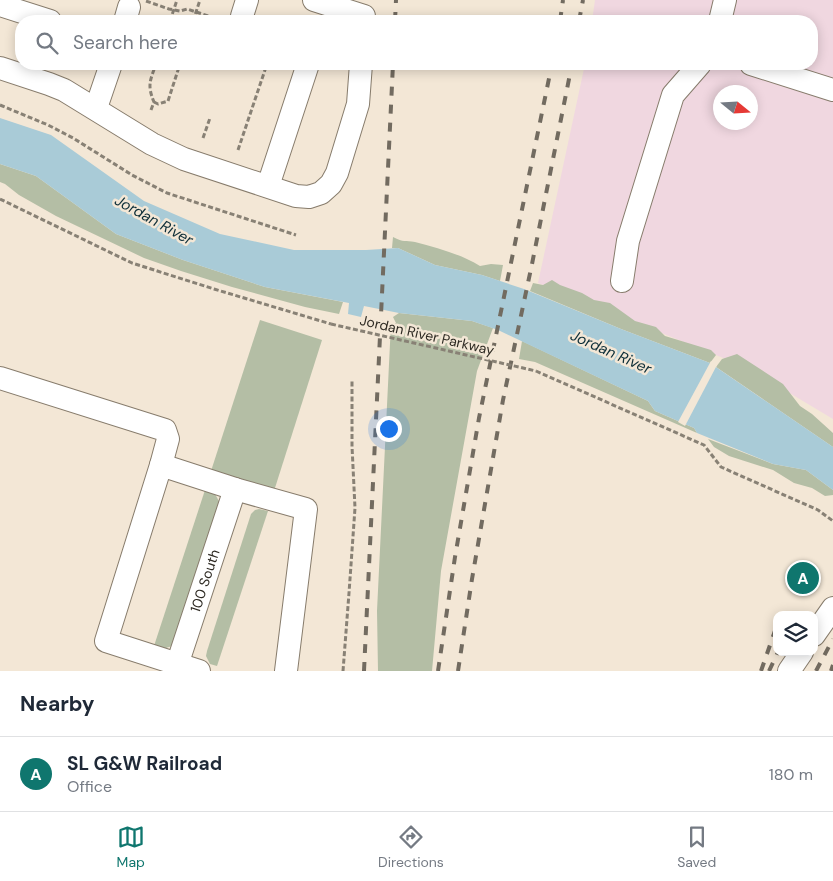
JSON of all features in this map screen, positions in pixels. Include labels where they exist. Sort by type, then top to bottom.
[{"type":"street","points":[[314,0],[364,12]]},
{"type":"street","points":[[721,15],[725,0]]},
{"type":"street","points":[[0,5],[31,15]]},
{"type":"street","points":[[0,68],[64,90],[152,144],[184,159],[296,196],[309,197],[321,193],[331,184],[337,173],[358,104],[361,70]]},
{"type":"street","points":[[96,108],[109,70]]},
{"type":"street","points":[[268,186],[306,70]]},
{"type":"street","points":[[622,281],[628,241],[673,95],[695,70]]},
{"type":"street","points":[[770,70],[833,90]]},
{"type":"street","points":[[0,378],[165,430],[168,439],[161,466],[106,641],[176,668],[198,671]]},
{"type":"street","points":[[161,466],[235,490],[306,509],[286,671]]},
{"type":"street","name":"100 South","points":[[176,668],[235,490]]},
{"type":"street","points":[[818,629],[833,608]]},
{"type":"street","points":[[789,671],[799,656]]},
{"type":"path","points":[[172,15],[176,0]]},
{"type":"path","points":[[195,15],[200,0]]},
{"type":"path","points":[[132,9],[180,11],[185,9],[196,12],[237,12]]},
{"type":"path","points":[[151,110],[154,102],[149,84],[154,70]]},
{"type":"path","points":[[154,102],[158,104],[168,101],[178,70]]},
{"type":"path","points":[[238,150],[265,70]]},
{"type":"path","points":[[0,105],[48,125],[73,138],[166,194],[296,235]]},
{"type":"path","points":[[203,138],[210,118]]},
{"type":"path","name":"Jordan River Parkway","points":[[0,198],[132,263],[159,272],[331,324],[536,371],[704,445],[721,467],[818,510],[833,521]]},
{"type":"path","points":[[343,671],[355,508],[352,446],[352,380]]},
{"type":"shaded area","points":[[595,0],[833,0],[833,419],[748,368],[538,283],[584,70],[818,70],[818,15],[593,15]]},
{"type":"green space","points":[[0,164],[36,176],[116,234],[183,260],[265,287],[343,302],[339,314],[305,307],[232,287],[144,258],[56,216],[19,195],[0,182]]},
{"type":"green space","points":[[393,237],[402,241],[415,242],[449,252],[480,266],[491,264],[503,265],[500,281],[482,275],[435,265],[398,248],[392,248]]},
{"type":"green space","points":[[552,280],[594,300],[610,303],[635,321],[656,327],[665,336],[711,350],[716,355],[710,363],[530,291],[533,283],[543,285]]},
{"type":"green space","points":[[399,313],[472,321],[493,328],[477,371],[441,571],[432,671],[378,671],[377,611],[391,323],[396,323],[393,317]]},
{"type":"green space","points":[[260,320],[322,340],[274,491],[211,471]]},
{"type":"green space","points":[[522,341],[648,401],[655,411],[694,428],[697,433],[535,362],[519,359]]},
{"type":"green space","points":[[737,354],[783,384],[800,406],[833,433],[833,447],[716,367],[722,359]]},
{"type":"green space","points":[[708,439],[773,464],[806,470],[833,490],[833,495],[825,496],[812,488],[794,483],[773,470],[729,456],[714,447]]},
{"type":"green space","points":[[205,490],[215,494],[220,503],[172,646],[163,649],[154,646]]},
{"type":"green space","points":[[259,509],[268,511],[217,666],[210,664],[206,656],[207,651],[251,514]]},
{"type":"water","name":"Jordan River","points":[[0,118],[51,135],[144,201],[220,234],[294,250],[398,248],[435,265],[482,275],[524,289],[710,363],[833,447],[833,490],[806,470],[773,464],[697,433],[694,428],[655,411],[648,401],[498,330],[472,321],[399,313],[364,306],[361,317],[348,314],[349,303],[265,287],[183,260],[116,234],[36,176],[0,164]]},
{"type":"pier","points":[[711,361],[717,365],[685,426],[678,422]]},
{"type":"railway","points":[[395,15],[396,0]]},
{"type":"railway","points":[[561,15],[563,0]]},
{"type":"railway","points":[[580,15],[583,0]]},
{"type":"railway","points":[[364,671],[393,70]]},
{"type":"railway","points":[[438,671],[479,418],[551,70]]},
{"type":"railway","points":[[458,671],[503,400],[571,70]]},
{"type":"railway","points":[[761,671],[773,636]]},
{"type":"railway","points":[[816,671],[833,639]]},
{"type":"railway","points":[[769,671],[776,656]]},
{"type":"railway","points":[[831,671],[833,665]]},
{"type":"place","name":"SL G&W Railroad","points":[[803,578]]}]
